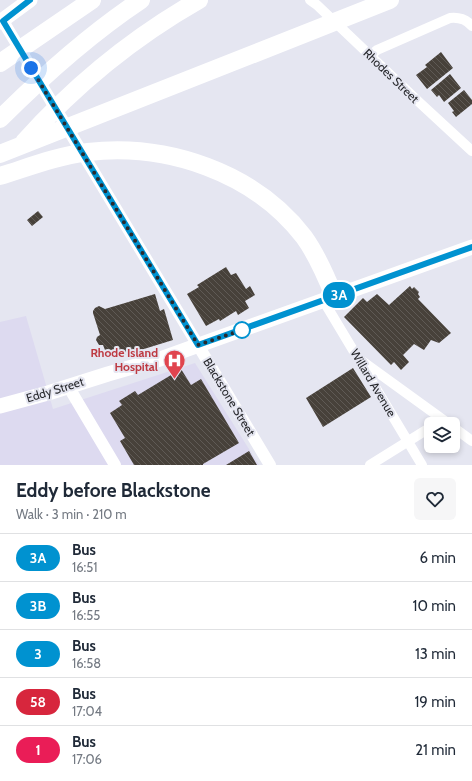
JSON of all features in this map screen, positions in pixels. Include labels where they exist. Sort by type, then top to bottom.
[{"type":"highway","points":[[0,63],[92,0]]},
{"type":"highway","points":[[0,119],[64,59],[106,25],[141,0]]},
{"type":"highway","points":[[0,170],[45,120],[80,86],[108,62],[141,37],[199,0]]},
{"type":"highway","points":[[0,154],[390,0]]},
{"type":"highway","points":[[0,176],[43,162],[71,155],[101,151],[132,151],[164,154],[197,163],[229,176],[260,195],[272,204],[295,226],[305,239],[325,274],[329,298]]},
{"type":"main road","points":[[1,22],[30,0]]},
{"type":"main road","name":"Eddy Street","points":[[0,406],[153,361],[472,247]]},
{"type":"street","name":"Rhodes Street","points":[[310,0],[472,151]]},
{"type":"street","points":[[370,56],[377,50],[450,18],[460,18],[466,20],[472,26]]},
{"type":"street","name":"Blackstone Street","points":[[1,22],[270,465]]},
{"type":"street","name":"Willard Avenue","points":[[329,298],[358,359],[422,465]]},
{"type":"street","points":[[358,359],[435,417]]},
{"type":"street","points":[[68,386],[115,465]]},
{"type":"street","points":[[370,465],[424,431]]},
{"type":"street","points":[[460,432],[472,441]]},
{"type":"shaded area","name":"Rhode Island Hospital","points":[[26,316],[53,409],[195,363],[259,465],[0,465],[0,322]]},
{"type":"building","points":[[441,52],[453,68],[427,89],[416,75],[427,67],[425,65]]},
{"type":"building","points":[[450,74],[461,88],[444,102],[439,95],[437,97],[431,90]]},
{"type":"building","points":[[464,90],[472,100],[472,104],[456,117],[452,112],[454,111],[448,103]]},
{"type":"building","points":[[38,211],[43,217],[32,226],[27,220]]},
{"type":"building","points":[[226,267],[231,275],[236,273],[246,289],[250,286],[255,295],[245,301],[249,308],[238,315],[236,311],[220,321],[219,319],[206,326],[187,294],[199,287],[197,285]]},
{"type":"building","points":[[410,286],[412,289],[414,287],[419,292],[418,294],[420,297],[418,299],[451,333],[439,343],[431,340],[424,350],[414,344],[403,355],[409,362],[401,370],[394,362],[391,365],[344,317],[363,298],[367,302],[377,294],[389,305]]},
{"type":"building","points":[[155,294],[160,311],[164,309],[173,340],[118,357],[115,351],[109,352],[105,350],[103,345],[99,345],[96,340],[100,335],[93,313],[95,308],[99,306],[105,309]]},
{"type":"building","points":[[353,368],[371,397],[323,427],[306,398]]},
{"type":"building","points":[[181,369],[191,385],[201,379],[239,443],[203,465],[134,465],[120,441],[125,438],[110,413],[122,405],[119,401],[135,391],[138,395]]},
{"type":"building","points":[[249,451],[257,465],[226,465]]},
{"type":"bus line","name":"3A","points":[[30,0],[3,21],[198,345],[472,247]]},
{"type":"place","name":"Rhode Island Hospital","points":[[174,380]]},
{"type":"route","points":[[31,68],[198,345],[242,330]]}]
